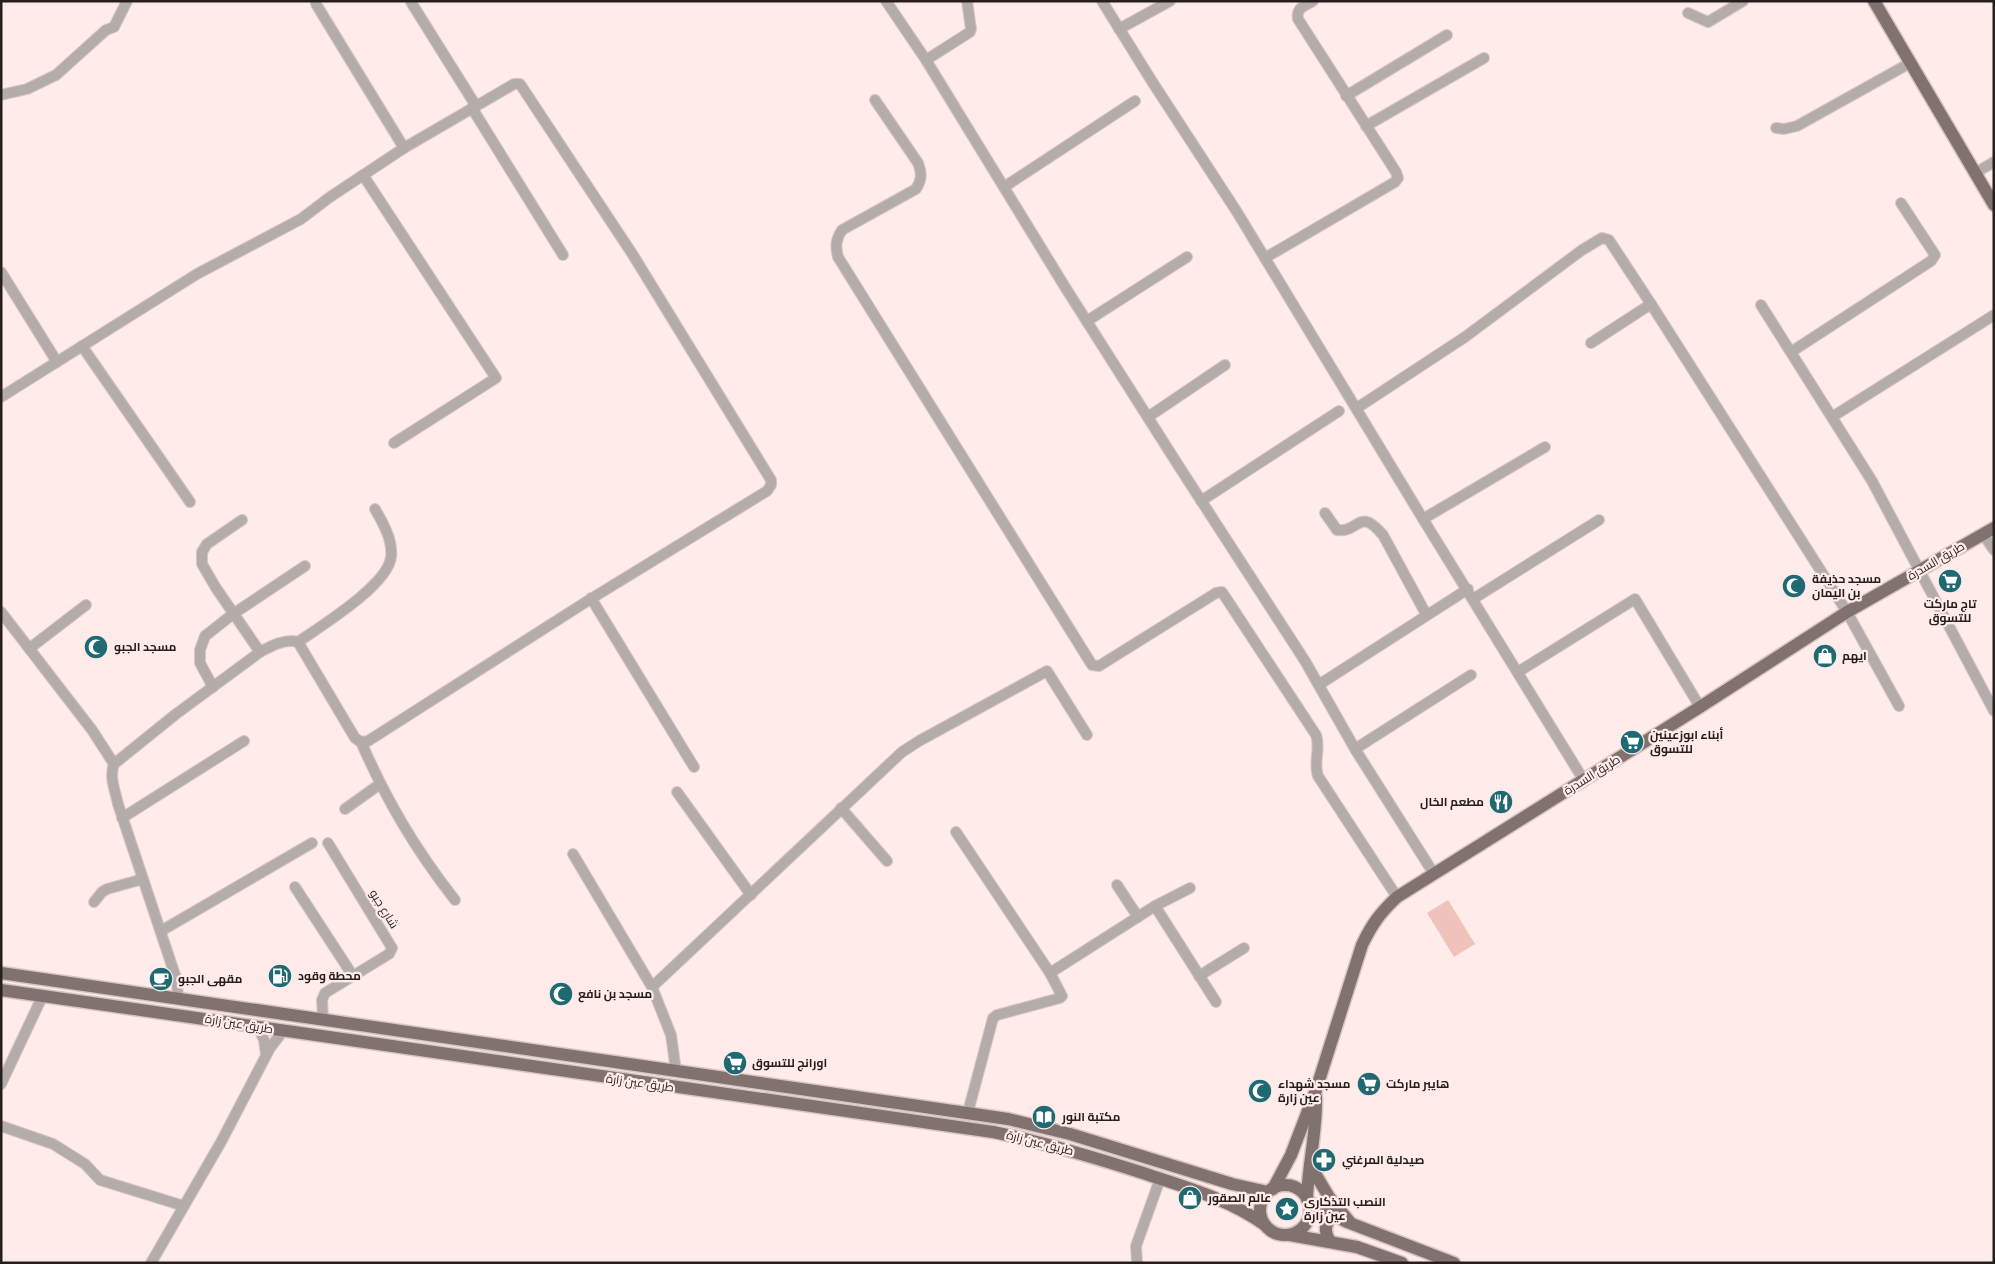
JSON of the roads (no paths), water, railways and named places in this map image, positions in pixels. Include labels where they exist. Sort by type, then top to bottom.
[{"type":"main road","points":[[1874,1],[1994,205]]},
{"type":"main road","name":"طريق السدرة","points":[[1271,1191],[1291,1155],[1316,1090],[1362,945],[1378,916],[1397,897],[1700,707],[1847,612],[1989,531]]},
{"type":"main road","name":"طريق عين زارة","points":[[1,972],[968,1112],[1070,1134],[1242,1186],[1271,1191]]},
{"type":"main road","name":"طريق عين زارة","points":[[1,990],[993,1132],[1064,1148],[1160,1179],[1236,1206],[1265,1225]]},
{"type":"main road","points":[[1290,1235],[1297,1233],[1307,1223],[1310,1209],[1308,1200],[1310,1165],[1317,1122],[1316,1090]]},
{"type":"main road","points":[[1310,1165],[1328,1197],[1352,1225]]},
{"type":"main road","points":[[1236,1206],[1244,1200],[1245,1196],[1242,1186]]},
{"type":"main road","points":[[1402,1263],[1364,1249],[1330,1241],[1274,1232],[1262,1220],[1260,1208],[1262,1202],[1271,1191],[1284,1186],[1295,1187],[1308,1200],[1333,1216],[1352,1225],[1454,1263]]},
{"type":"main road","points":[[1330,1241],[1325,1229],[1333,1216]]},
{"type":"street","points":[[1,95],[27,89],[56,75],[106,30],[114,27],[127,1]]},
{"type":"street","points":[[886,1],[926,60],[1201,501],[1320,684],[1356,749],[1434,874]]},
{"type":"street","points":[[926,60],[970,32],[967,1]]},
{"type":"street","points":[[1102,1],[1265,258],[1583,779]]},
{"type":"street","points":[[1119,29],[1170,1]]},
{"type":"street","points":[[1265,258],[1395,182],[1398,178],[1298,18],[1297,13],[1299,9],[1312,1]]},
{"type":"street","points":[[1688,13],[1708,22],[1743,1]]},
{"type":"street","points":[[411,2],[563,255]]},
{"type":"street","points":[[316,4],[404,148]]},
{"type":"street","points":[[1346,96],[1447,36]]},
{"type":"street","points":[[1366,126],[1484,58]]},
{"type":"street","points":[[1776,128],[1784,129],[1797,126],[1910,63]]},
{"type":"street","points":[[1,397],[197,274],[301,219],[330,197],[404,148],[514,84],[520,84],[633,255],[772,480],[771,485],[767,491],[592,598],[368,741],[361,742]]},
{"type":"street","points":[[875,100],[918,162],[922,173],[921,182],[916,189],[842,230],[836,241],[838,257],[1092,665],[1099,666],[1216,593],[1222,592],[1316,735],[1318,742],[1318,776],[1397,897]]},
{"type":"street","points":[[1004,187],[1135,101]]},
{"type":"street","points":[[1975,173],[1994,162]]},
{"type":"street","points":[[363,175],[496,378],[394,442]]},
{"type":"street","points":[[1791,352],[1931,261],[1935,254],[1901,203]]},
{"type":"street","points":[[1356,408],[1465,337],[1582,250],[1602,238],[1609,240],[1847,612],[1899,706]]},
{"type":"street","points":[[1087,321],[1187,257]]},
{"type":"street","points":[[1,272],[58,362]]},
{"type":"street","points":[[1592,343],[1651,304]]},
{"type":"street","points":[[1762,305],[1872,481],[1994,711]]},
{"type":"street","points":[[1832,417],[1994,315]]},
{"type":"street","points":[[82,346],[190,502]]},
{"type":"street","points":[[1148,417],[1225,365]]},
{"type":"street","points":[[1201,501],[1339,411]]},
{"type":"street","points":[[1423,519],[1545,447]]},
{"type":"street","points":[[178,998],[177,981],[122,818],[111,774],[114,764],[176,714],[260,652],[275,644],[290,641],[298,642],[348,608],[389,564],[391,556],[390,541],[387,530],[375,509]]},
{"type":"street","points":[[1325,513],[1337,530],[1342,530],[1361,521],[1368,521],[1374,525],[1383,535],[1426,614]]},
{"type":"street","points":[[242,520],[207,544],[202,552],[202,564],[260,652]]},
{"type":"street","points":[[1474,599],[1599,520]]},
{"type":"street","points":[[1989,531],[1994,550]]},
{"type":"street","points":[[213,687],[200,663],[200,650],[205,636],[305,566]]},
{"type":"street","points":[[1320,684],[1426,614],[1468,589]]},
{"type":"street","points":[[592,598],[694,766]]},
{"type":"street","points":[[1518,672],[1635,599],[1700,707]]},
{"type":"street","points":[[30,648],[86,605]]},
{"type":"street","points":[[1,612],[92,730],[114,764]]},
{"type":"street","points":[[298,642],[355,738],[361,742],[380,784],[412,842],[455,900]]},
{"type":"street","points":[[652,987],[902,752],[1045,671],[1049,672],[1088,736]]},
{"type":"street","points":[[1356,749],[1471,675]]},
{"type":"street","points":[[122,818],[244,741]]},
{"type":"street","points":[[344,808],[380,784]]},
{"type":"street","points":[[677,792],[751,895]]},
{"type":"street","points":[[841,808],[887,861]]},
{"type":"street","points":[[956,832],[1050,973],[1061,997],[997,1015],[993,1018],[968,1112]]},
{"type":"street","points":[[161,931],[312,843]]},
{"type":"street","name":"شارع جبو","points":[[323,1018],[322,1000],[325,993],[389,954],[392,948],[328,843]]},
{"type":"street","points":[[573,854],[652,987],[672,1035],[676,1071]]},
{"type":"street","points":[[94,902],[107,889],[143,879]]},
{"type":"street","points":[[1117,885],[1138,917]]},
{"type":"street","points":[[295,887],[353,976]]},
{"type":"street","points":[[1050,973],[1155,906],[1190,888]]},
{"type":"street","points":[[1155,906],[1216,1002]]},
{"type":"street","points":[[1199,976],[1244,948]]},
{"type":"street","points":[[1,1084],[43,996]]},
{"type":"street","points":[[258,1026],[264,1040],[266,1055]]},
{"type":"street","points":[[151,1263],[221,1142],[266,1055],[283,1031]]},
{"type":"street","points":[[1,1126],[53,1144],[85,1164],[100,1180],[184,1206]]},
{"type":"street","points":[[1137,1263],[1136,1246],[1160,1179]]},
{"type":"place","name":"تاج ماركت للتسوق","points":[[1950,581]]},
{"type":"place","name":"مسجد حذيفة بن اليمان","points":[[1794,586]]},
{"type":"place","name":"مسجد الجبو","points":[[96,647]]},
{"type":"place","name":"ايهم","points":[[1825,656]]},
{"type":"place","name":"أبناء ابوزعينين للتسوق","points":[[1632,742]]},
{"type":"place","name":"مطعم الخال","points":[[1501,802]]},
{"type":"place","name":"محطة وقود","points":[[280,976]]},
{"type":"place","name":"مقهى الجبو","points":[[161,979]]},
{"type":"place","name":"مسجد بن نافع","points":[[561,994]]},
{"type":"place","name":"اورانج للتسوق","points":[[735,1063]]},
{"type":"place","name":"هايبر ماركت","points":[[1369,1084]]},
{"type":"place","name":"مسجد شهداء عين زارة","points":[[1260,1091]]},
{"type":"place","name":"مكتبة النور","points":[[1044,1117]]},
{"type":"place","name":"صيدلية المرغني","points":[[1324,1160]]},
{"type":"place","name":"عالم الصقور","points":[[1190,1198]]},
{"type":"place","name":"النصب التذكاري عين زارة","points":[[1287,1209]]}]
